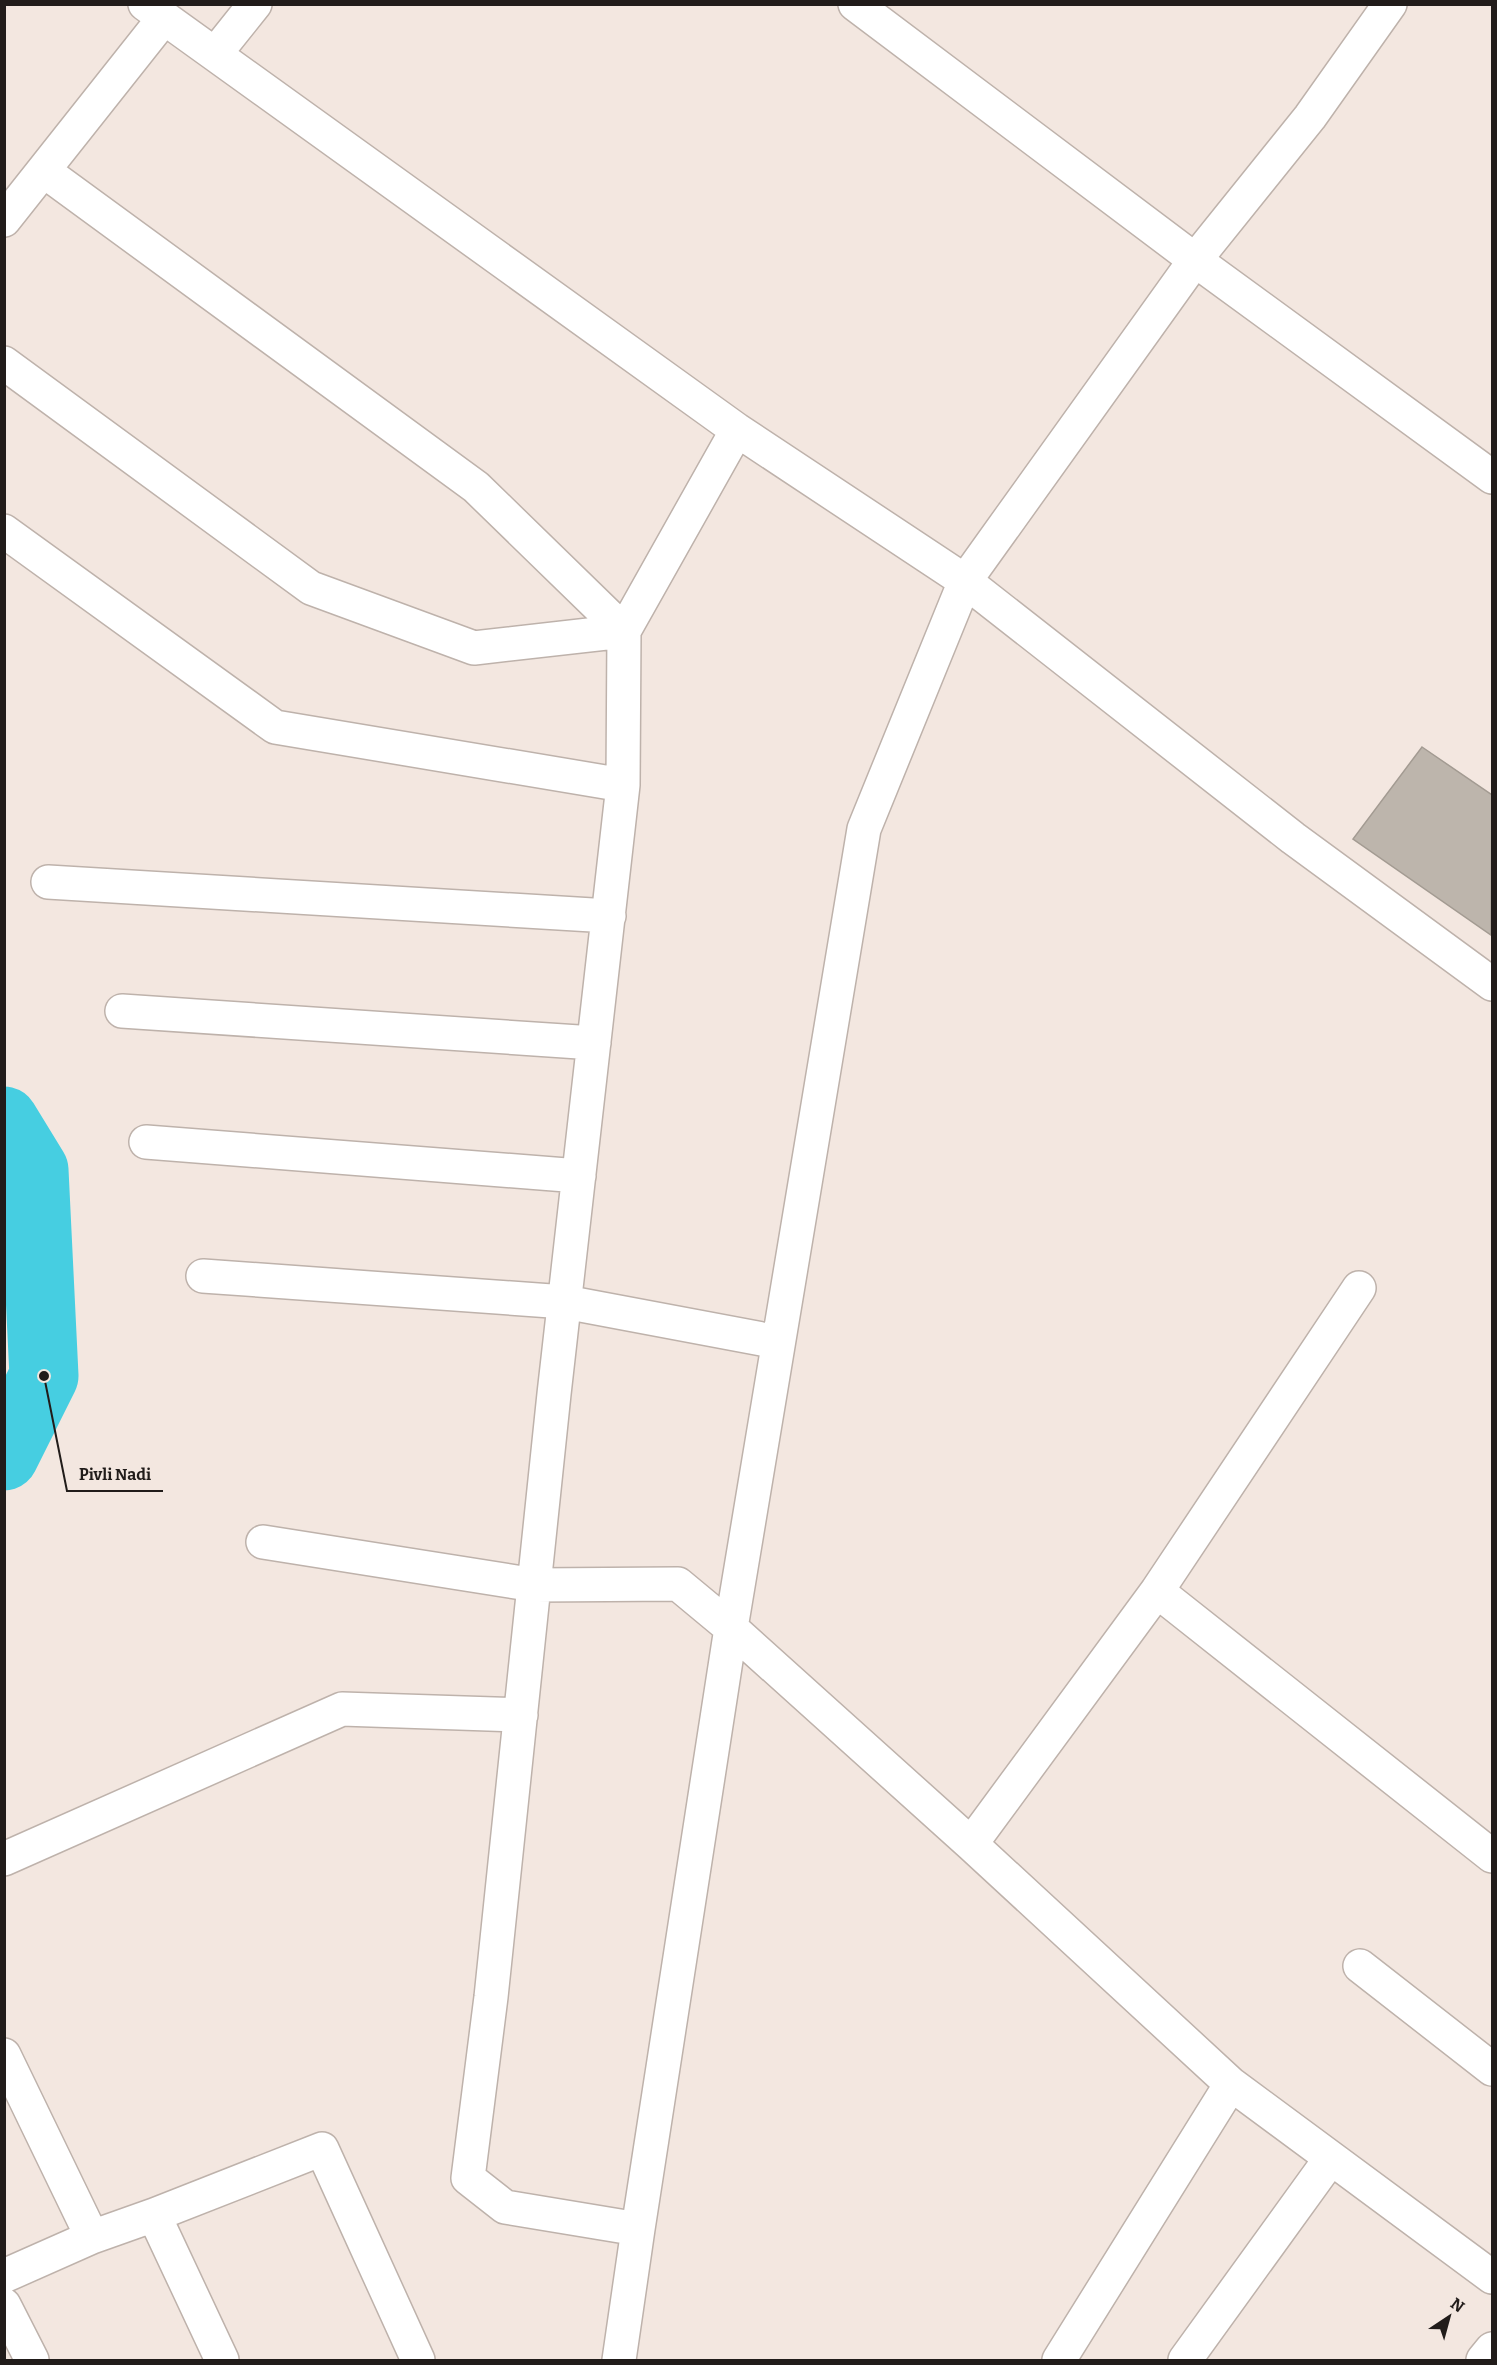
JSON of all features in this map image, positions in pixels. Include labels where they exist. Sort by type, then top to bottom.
[{"type":"street","points":[[215,54],[255,4]]},
{"type":"street","points":[[855,4],[1195,260],[1492,477]]},
{"type":"street","points":[[619,2361],[731,1628],[864,829],[965,582],[1195,260],[1311,117],[1390,4]]},
{"type":"street","points":[[4,220],[44,171],[154,11],[737,430],[965,582],[1293,838],[1492,984]]},
{"type":"street","points":[[44,171],[476,487],[624,631]]},
{"type":"street","points":[[4,363],[311,588],[474,648],[624,631]]},
{"type":"street","points":[[638,2229],[505,2207],[468,2178],[492,1985],[623,785],[624,631],[737,430]]},
{"type":"street","points":[[4,531],[275,727],[623,785]]},
{"type":"street","points":[[48,882],[609,916]]},
{"type":"street","points":[[122,1011],[594,1043]]},
{"type":"street","points":[[146,1142],[579,1176]]},
{"type":"street","points":[[203,1276],[565,1302],[778,1342]]},
{"type":"street","points":[[971,1844],[1157,1591],[1359,1288]]},
{"type":"street","points":[[262,1542],[535,1585],[678,1584],[731,1628],[971,1844],[1231,2084],[1492,2277]]},
{"type":"street","points":[[1157,1591],[1492,1856]]},
{"type":"street","points":[[4,1859],[342,1709],[521,1715]]},
{"type":"street","points":[[1360,1966],[1492,2069]]},
{"type":"street","points":[[4,2055],[92,2237]]},
{"type":"street","points":[[1059,2361],[1231,2084]]},
{"type":"street","points":[[4,2276],[92,2237],[322,2149],[418,2361]]},
{"type":"street","points":[[1185,2361],[1331,2158]]},
{"type":"street","points":[[154,2215],[222,2361]]},
{"type":"street","points":[[4,2305],[32,2361]]},
{"type":"street","points":[[1483,2361],[1492,2349]]},
{"type":"building","points":[[1422,747],[1492,795],[1491,935],[1353,839]]},
{"type":"waterway","points":[[4,1121],[34,1170],[44,1376],[4,1456]]},
{"type":"place","name":"Pivli Nadi","points":[[44,1376]]}]
